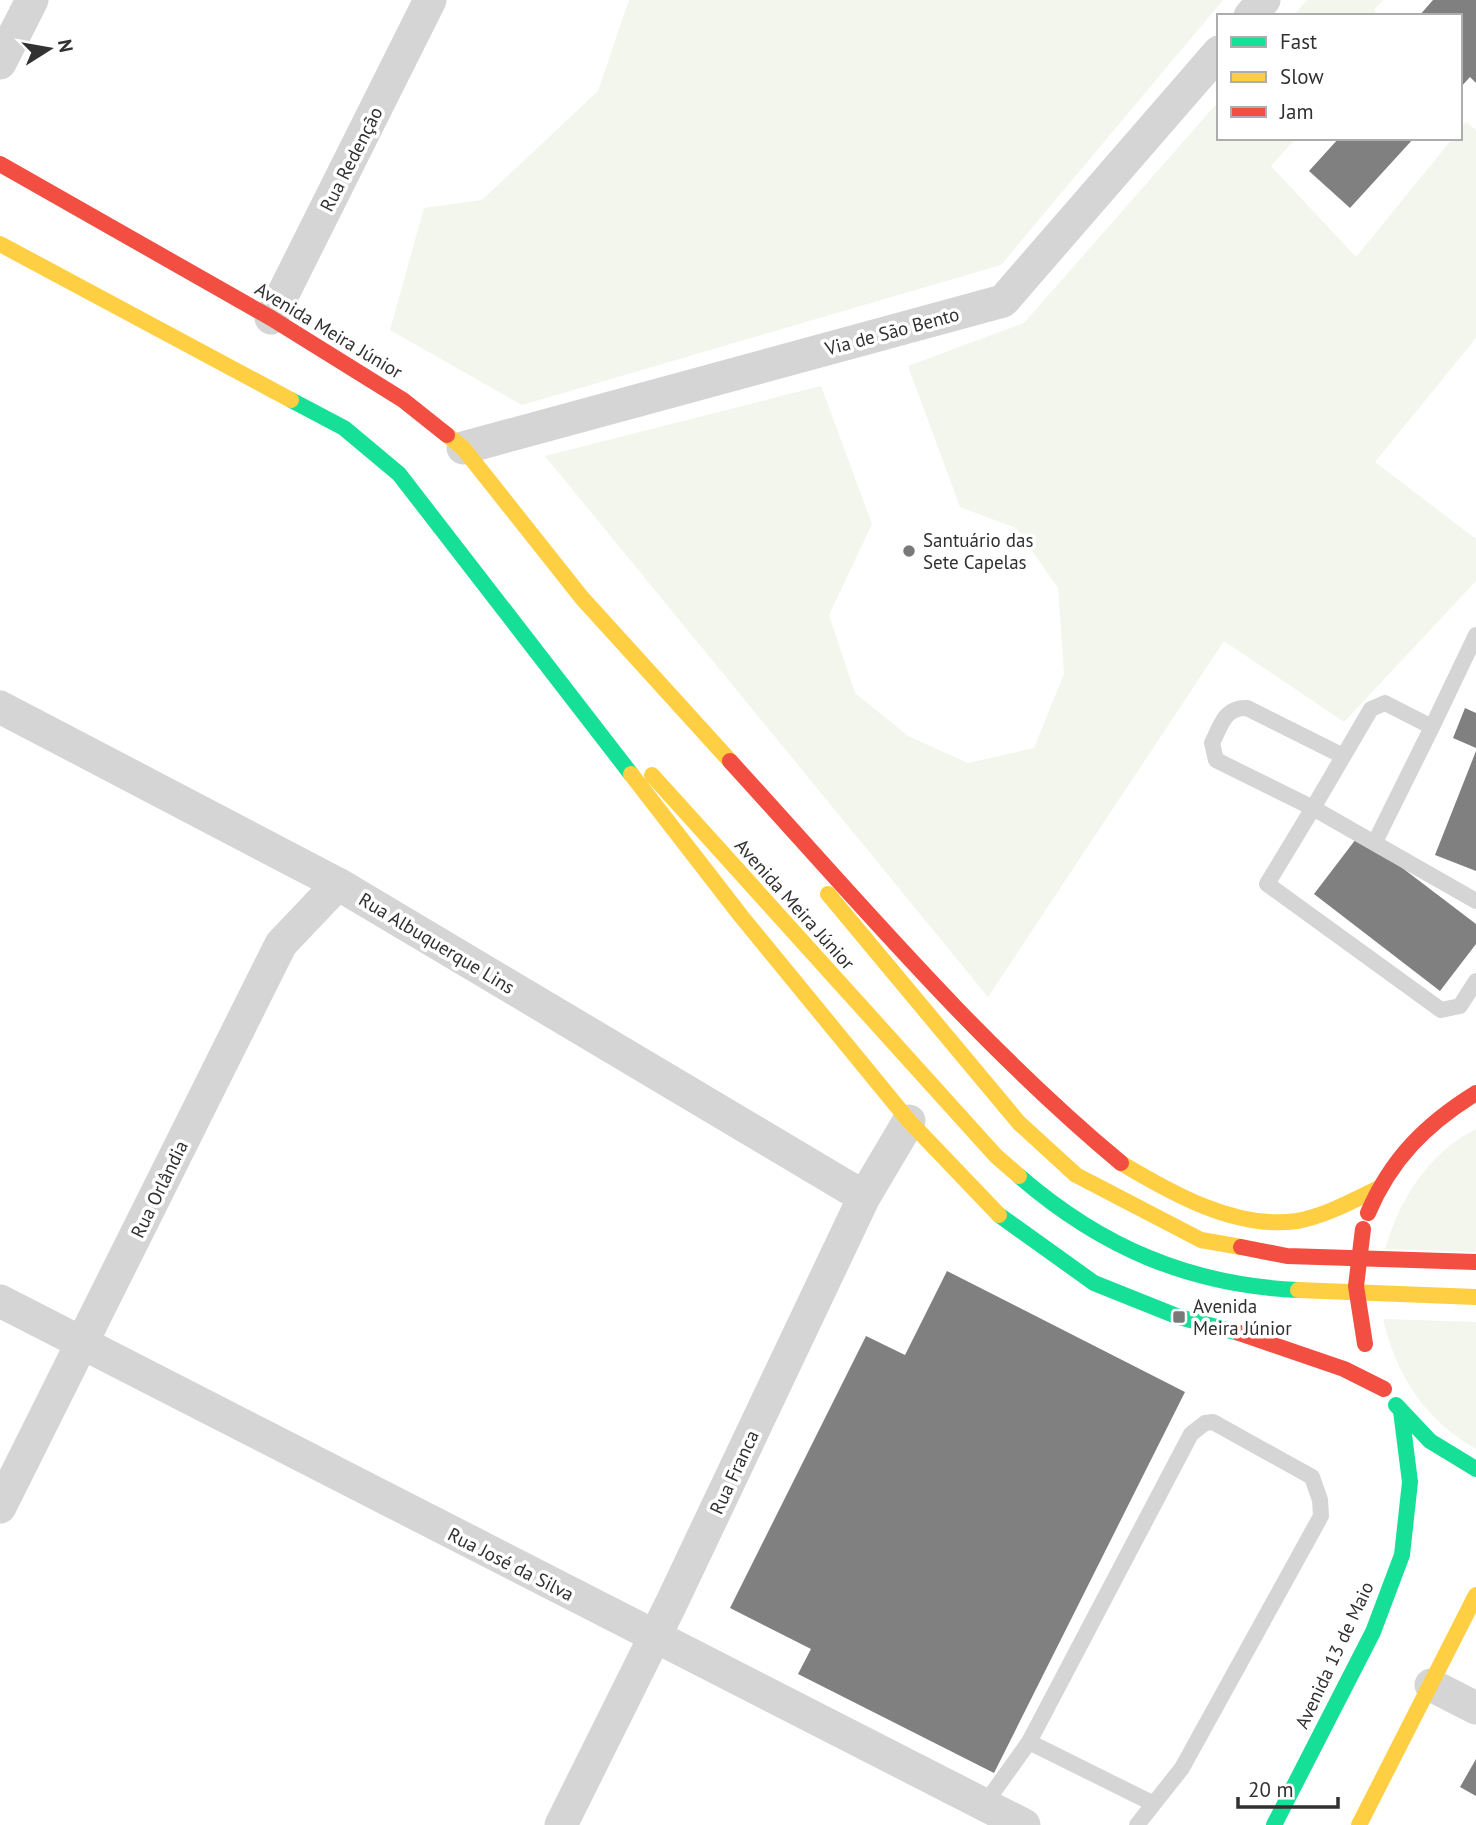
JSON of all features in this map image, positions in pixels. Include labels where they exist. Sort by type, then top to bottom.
[{"type":"main road","name":"Avenida Meira Júnior","points":[[0,164],[271,318],[403,400],[463,448],[582,598],[1019,1123],[1076,1175],[1201,1240],[1287,1256],[1476,1262]]},
{"type":"main road","name":"Avenida Meira Júnior","points":[[0,244],[344,428],[399,474],[741,916],[909,1121],[996,1213],[1094,1283],[1179,1317],[1265,1340],[1344,1368],[1384,1389]]},
{"type":"main road","name":"Avenida Meira Júnior","points":[[582,598],[967,1021],[1057,1109],[1122,1163],[1182,1198],[1241,1218],[1296,1221],[1336,1209],[1377,1189]]},
{"type":"main road","name":"Avenida Meira Júnior","points":[[500,606],[908,1062],[996,1156],[1051,1204],[1105,1239],[1193,1276],[1318,1292],[1476,1297]]},
{"type":"main road","points":[[1476,1093],[1436,1116],[1402,1150],[1377,1189],[1363,1228],[1356,1286],[1370,1355],[1384,1389],[1430,1441],[1476,1469]]},
{"type":"main road","name":"Avenida 13 de Maio","points":[[1274,1825],[1373,1632],[1402,1555],[1410,1482],[1401,1411]]},
{"type":"main road","points":[[1359,1825],[1476,1595]]},
{"type":"street","points":[[0,63],[32,0]]},
{"type":"street","name":"Rua Redenção","points":[[271,318],[430,0]]},
{"type":"street","points":[[1253,14],[1264,0]]},
{"type":"street","name":"Via de São Bento","points":[[463,448],[1003,301],[1217,54]]},
{"type":"street","name":"Rua Albuquerque Lins","points":[[0,707],[338,884],[864,1197]]},
{"type":"street","name":"Rua Orlândia","points":[[0,1507],[281,944],[338,884]]},
{"type":"street","name":"Rua Franca","points":[[561,1825],[655,1637],[864,1197],[909,1121]]},
{"type":"street","name":"Rua José da Silva","points":[[0,1301],[1024,1825]]},
{"type":"street","points":[[1431,1685],[1476,1708]]},
{"type":"lane","points":[[1375,842],[1476,635]]},
{"type":"lane","points":[[1432,727],[1385,703],[1377,704],[1371,709],[1267,884],[1441,1010],[1460,1006],[1476,981]]},
{"type":"lane","points":[[1343,756],[1247,708],[1236,708],[1227,712],[1212,743],[1216,760],[1313,808],[1476,901]]},
{"type":"lane","points":[[984,1805],[1029,1742],[1191,1434],[1205,1423],[1213,1422],[1312,1477],[1320,1500],[1321,1516],[1182,1768],[1137,1825]]},
{"type":"lane","points":[[1029,1742],[1152,1804]]},
{"type":"shaded area","points":[[629,0],[1223,0],[1001,265],[522,405],[390,330],[424,208],[482,200],[598,91]]},
{"type":"shaded area","points":[[1307,0],[1383,0],[1375,9],[1376,14],[1295,14]]},
{"type":"shaded area","points":[[1217,103],[1217,140],[1294,140],[1271,166],[1356,257],[1451,140],[1462,140],[1462,127],[1466,122],[1476,130],[1476,338],[1375,462],[1476,539],[1476,581],[1344,722],[1224,641],[988,997],[545,456],[821,386],[872,524],[829,615],[855,693],[908,736],[968,763],[1034,748],[1064,674],[1058,588],[1016,528],[960,507],[908,366],[1024,323]]},
{"type":"shaded area","points":[[1476,1129],[1476,1252],[1385,1249],[1399,1213],[1418,1179],[1444,1151]]},
{"type":"shaded area","points":[[1383,1319],[1476,1322],[1476,1449],[1442,1424],[1415,1394],[1396,1359]]},
{"type":"building","points":[[1433,0],[1476,0],[1476,83],[1470,77],[1462,86],[1462,14],[1421,14]]},
{"type":"building","points":[[1337,140],[1412,140],[1350,208],[1309,171]]},
{"type":"building","points":[[1465,708],[1476,713],[1476,748],[1453,738]]},
{"type":"building","points":[[1476,751],[1476,871],[1435,855]]},
{"type":"building","points":[[1359,835],[1476,924],[1476,944],[1440,991],[1314,894]]},
{"type":"building","points":[[947,1271],[1185,1392],[994,1773],[798,1674],[811,1649],[730,1608],[866,1336],[905,1355]]},
{"type":"building","points":[[1476,1759],[1476,1796],[1460,1787]]},
{"type":"traffic: fast","points":[[291,400],[344,428],[399,474],[631,774]]},
{"type":"traffic: fast","points":[[1019,1176],[1082,1223],[1148,1258],[1220,1280],[1258,1287],[1298,1290]]},
{"type":"traffic: fast","points":[[999,1215],[1094,1283],[1179,1317],[1239,1333]]},
{"type":"traffic: fast","points":[[1396,1405],[1430,1441],[1476,1469]]},
{"type":"traffic: fast","points":[[1274,1825],[1373,1632],[1402,1555],[1410,1482],[1401,1411]]},
{"type":"traffic: slow","points":[[0,244],[291,400]]},
{"type":"traffic: slow","points":[[447,435],[463,448],[582,598],[730,761]]},
{"type":"traffic: slow","points":[[631,774],[741,916],[909,1121],[999,1215]]},
{"type":"traffic: slow","points":[[652,775],[996,1156],[1019,1176]]},
{"type":"traffic: slow","points":[[828,894],[1019,1123],[1076,1175],[1201,1240],[1241,1247]]},
{"type":"traffic: slow","points":[[1121,1163],[1205,1207],[1251,1220],[1297,1221],[1318,1216],[1377,1189]]},
{"type":"traffic: slow","points":[[1298,1290],[1476,1297]]},
{"type":"traffic: slow","points":[[1359,1825],[1476,1595]]},
{"type":"traffic: jam","points":[[0,164],[271,318],[403,400],[447,435]]},
{"type":"traffic: jam","points":[[730,761],[967,1019],[1068,1117],[1121,1163]]},
{"type":"traffic: jam","points":[[1368,1213],[1388,1176],[1412,1144],[1441,1117],[1476,1093]]},
{"type":"traffic: jam","points":[[1363,1229],[1356,1286],[1365,1344]]},
{"type":"traffic: jam","points":[[1241,1247],[1287,1256],[1476,1262]]},
{"type":"traffic: jam","points":[[1239,1333],[1344,1369],[1384,1389]]},
{"type":"place","name":"Santuário das Sete Capelas","points":[[909,551]]},
{"type":"place","name":"Avenida Meira Júnior","points":[[1179,1317]]}]
